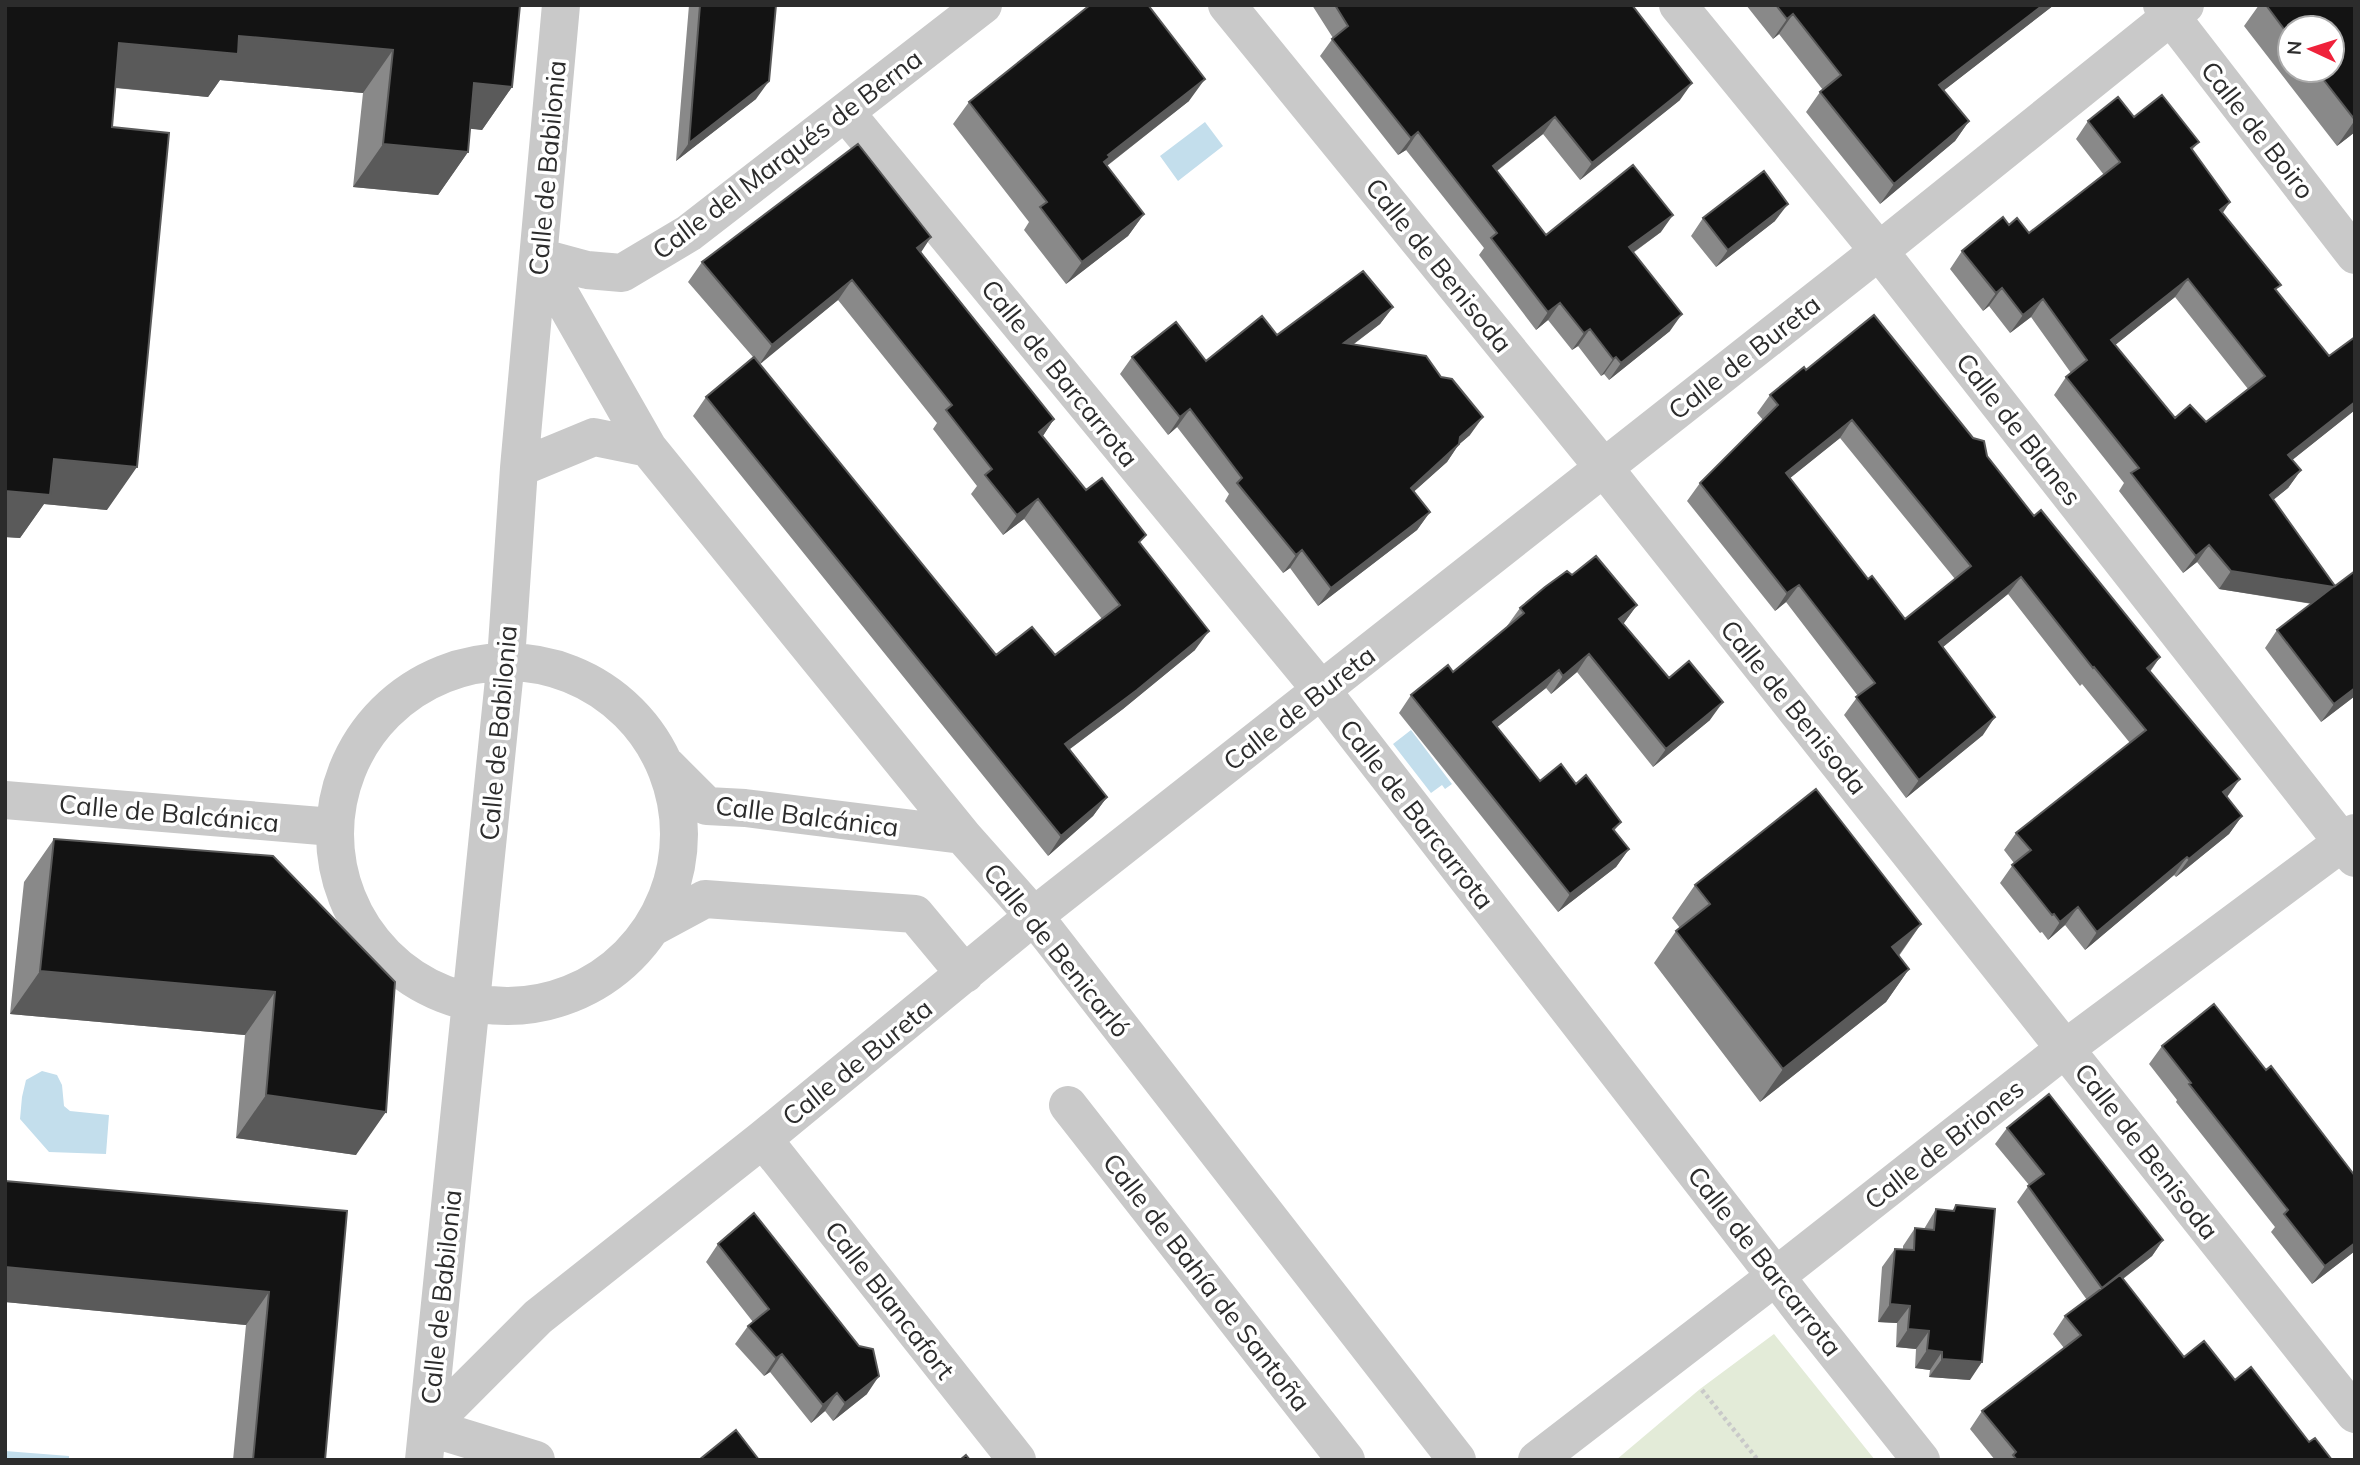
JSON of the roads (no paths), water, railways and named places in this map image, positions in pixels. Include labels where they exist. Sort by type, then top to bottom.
[{"type":"street","name":"Calle de Babilonia","points":[[426,1443],[506,660],[519,468],[562,5]]},
{"type":"street","name":"Calle del Marqués de Berna","points":[[538,257],[587,270],[622,273],[689,233],[984,5]]},
{"type":"street","name":"Calle de Benisoda","points":[[1227,5],[1604,468],[2355,1414]]},
{"type":"street","name":"Calle de Blanes","points":[[1678,5],[1880,251],[2351,844]]},
{"type":"street","name":"Calle de Bureta","points":[[426,1443],[538,1317],[763,1139],[1034,916],[1880,251],[2173,9]]},
{"type":"street","name":"Calle de Boiro","points":[[2173,9],[2355,255]]},
{"type":"street","name":"Calle de Barcarrota","points":[[846,113],[1322,691],[1922,1460]]},
{"type":"street","name":"Calle de Benicarló","points":[[538,257],[649,449],[962,835],[1034,916],[1457,1460]]},
{"type":"street","points":[[519,468],[594,436],[649,449]]},
{"type":"street","points":[[506,660],[557,668],[602,689],[640,723],[667,766],[679,821],[677,848],[674,876],[653,928],[619,967],[574,994],[524,1007],[472,1005],[415,982],[370,942],[341,887],[333,827],[344,775],[369,729],[407,692],[454,668],[506,660]]},
{"type":"street","name":"Calle Balcánica","points":[[667,766],[706,806],[745,808],[962,835]]},
{"type":"street","name":"Calle de Balcánica","points":[[5,800],[333,827]]},
{"type":"street","name":"Calle de Briones","points":[[1537,1460],[2066,1048],[2351,844]]},
{"type":"street","points":[[653,928],[705,899],[915,914],[965,974]]},
{"type":"street","name":"Calle de Bahía de Santoña","points":[[1068,1105],[1346,1460]]},
{"type":"street","name":"Calle Blancafort","points":[[763,1139],[1017,1460]]},
{"type":"street","points":[[426,1443],[536,1460]]},
{"type":"water","points":[[1205,122],[1223,146],[1178,181],[1160,156]]},
{"type":"water","points":[[1411,730],[1452,784],[1445,789],[1442,785],[1431,793],[1393,744]]},
{"type":"water","points":[[42,1071],[57,1075],[62,1085],[64,1106],[70,1111],[109,1115],[106,1154],[49,1152],[20,1119],[26,1080]]},
{"type":"water","points":[[5,1451],[69,1456],[69,1460],[5,1460]]}]
